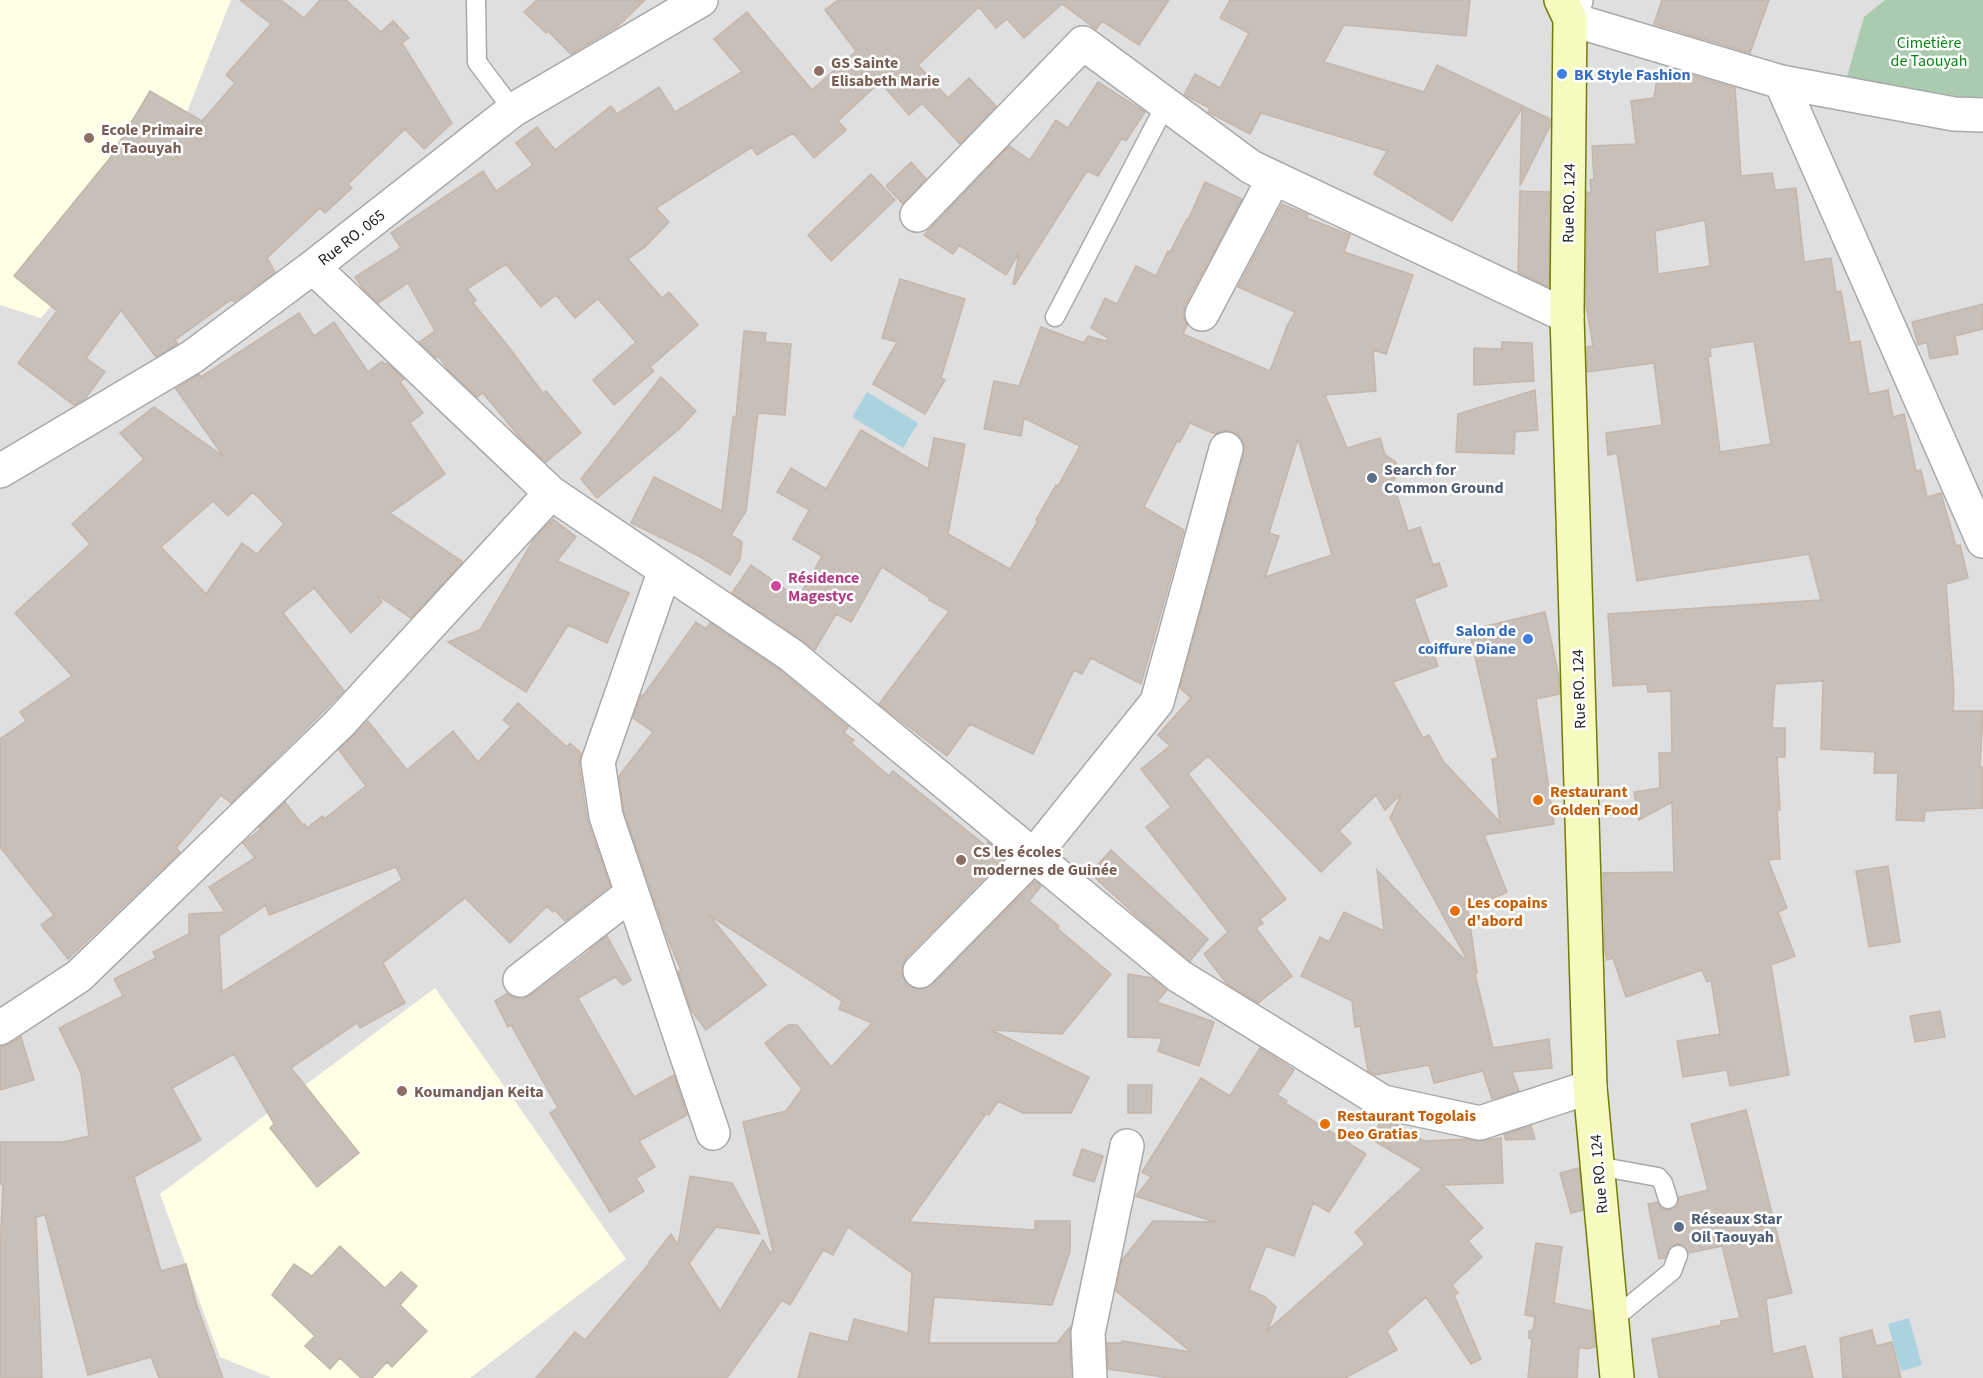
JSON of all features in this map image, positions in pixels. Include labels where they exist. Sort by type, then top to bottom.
[{"type":"street","name":"Rue RO. 065","points":[[0,471],[192,357],[313,267],[513,110],[701,0]]},
{"type":"street","points":[[1569,6],[1781,82],[1954,114],[1983,114]]},
{"type":"street","name":"Rue RO. 124","points":[[1569,6],[1567,316],[1590,1087],[1617,1378]]},
{"type":"street","points":[[917,215],[1083,43],[1251,167],[1567,316]]},
{"type":"street","points":[[1781,82],[1983,541]]},
{"type":"street","points":[[1202,314],[1275,178]]},
{"type":"street","points":[[313,267],[551,493],[791,655],[1179,976],[1383,1102],[1480,1123],[1590,1087]]},
{"type":"street","points":[[920,971],[1034,855],[1157,702],[1226,449]]},
{"type":"street","points":[[0,1028],[79,976],[339,724],[551,493]]},
{"type":"street","points":[[665,570],[598,762],[606,816],[713,1132]]},
{"type":"street","points":[[520,980],[632,893]]},
{"type":"street","points":[[1090,1378],[1088,1334],[1127,1146]]},
{"type":"lane","points":[[476,0],[477,62],[513,110]]},
{"type":"lane","points":[[1055,317],[1166,104]]},
{"type":"lane","points":[[1597,1166],[1658,1177],[1663,1183],[1668,1199]]},
{"type":"lane","points":[[1611,1321],[1672,1271],[1678,1255]]},
{"type":"shaded area","points":[[0,0],[1983,0],[1983,1378],[0,1378]]},
{"type":"shaded area","name":"Ecole Primaire de Taouyah","points":[[0,0],[231,0],[163,173],[41,318],[0,305]]},
{"type":"shaded area","name":"Koumandjan Keita","points":[[435,988],[626,1259],[470,1378],[272,1378],[220,1357],[160,1194]]},
{"type":"green space","name":"Cimetière de Taouyah","points":[[1885,0],[1983,0],[1983,107],[1844,87],[1864,17]]},
{"type":"water","points":[[867,392],[918,423],[903,448],[852,417]]},
{"type":"water","points":[[1909,1318],[1922,1365],[1901,1371],[1888,1324]]},
{"type":"building","points":[[240,0],[281,0],[304,18],[320,0],[346,0],[381,32],[393,21],[409,38],[402,43],[452,123],[424,149],[405,129],[348,184],[352,188],[325,213],[320,208],[267,258],[275,272],[234,302],[232,299],[175,340],[178,344],[156,357],[121,310],[86,358],[105,372],[85,399],[74,405],[18,363],[57,311],[14,276],[110,158],[150,91],[202,121],[235,83],[226,75],[271,24]]},
{"type":"building","points":[[537,0],[645,0],[617,27],[571,54],[548,31],[546,33],[524,12]]},
{"type":"building","points":[[838,0],[1169,0],[1139,45],[1102,21],[1096,29],[1062,4],[1024,38],[1007,19],[996,28],[979,7],[918,65],[948,98],[969,78],[996,106],[960,144],[922,103],[909,115],[880,82],[838,121],[846,130],[814,158],[793,133],[757,155],[752,147],[656,208],[669,222],[645,247],[628,259],[662,298],[669,292],[698,325],[650,367],[654,371],[614,405],[593,380],[636,342],[598,299],[575,318],[556,295],[541,307],[506,264],[467,289],[476,300],[473,303],[543,393],[546,391],[581,433],[546,462],[522,440],[483,393],[477,397],[449,371],[438,356],[436,358],[419,342],[435,331],[408,283],[378,303],[363,289],[355,277],[401,248],[391,233],[483,171],[496,191],[533,165],[516,143],[537,127],[555,150],[611,106],[617,114],[659,87],[675,112],[742,72],[714,39],[747,12],[812,90],[856,51],[825,10]]},
{"type":"building","points":[[1230,0],[1470,0],[1466,36],[1344,25],[1324,62],[1424,92],[1437,65],[1550,119],[1550,126],[1520,186],[1522,108],[1452,221],[1374,174],[1387,151],[1261,113],[1250,134],[1208,112],[1210,108],[1184,95],[1195,74],[1220,88],[1249,33],[1220,18]]},
{"type":"building","points":[[1662,0],[1769,0],[1750,53],[1654,24]]},
{"type":"building","points":[[1658,70],[1687,74],[1735,88],[1741,176],[1772,173],[1775,190],[1796,188],[1804,262],[1831,258],[1836,292],[1841,291],[1850,343],[1860,341],[1869,394],[1888,390],[1893,417],[1904,414],[1916,471],[1921,470],[1927,497],[1941,493],[1956,546],[1960,545],[1968,578],[1946,584],[1954,692],[1953,711],[1983,711],[1980,767],[1983,767],[1983,808],[1925,811],[1924,821],[1896,820],[1898,773],[1874,773],[1875,752],[1821,749],[1823,681],[1775,684],[1772,728],[1785,728],[1785,757],[1777,757],[1780,859],[1768,860],[1787,908],[1778,912],[1795,956],[1771,965],[1789,1075],[1730,1086],[1727,1070],[1683,1077],[1677,1041],[1720,1034],[1711,980],[1707,982],[1702,970],[1626,997],[1613,958],[1607,960],[1603,873],[1674,872],[1672,802],[1639,820],[1634,792],[1660,788],[1659,753],[1672,753],[1671,691],[1648,692],[1647,684],[1613,686],[1608,614],[1821,600],[1809,554],[1637,581],[1617,453],[1608,455],[1606,433],[1662,425],[1654,363],[1587,372],[1587,347],[1593,346],[1586,305],[1587,192],[1591,193],[1590,180],[1594,179],[1592,146],[1636,144],[1631,101],[1654,98]],"holes":[[[1705,220],[1710,266],[1658,274],[1655,231]],[[1754,341],[1771,444],[1720,452],[1708,357],[1711,356],[1710,348]]]},
{"type":"building","points":[[1098,82],[1145,112],[1126,141],[1122,138],[1098,176],[1087,171],[1015,284],[1013,284],[1019,253],[1006,275],[959,245],[953,254],[924,235],[1009,146],[1030,160],[1056,120],[1068,128]]},
{"type":"building","points":[[911,162],[926,179],[903,204],[886,186]]},
{"type":"building","points":[[871,174],[895,200],[831,261],[808,235]]},
{"type":"building","points":[[1205,182],[1242,199],[1185,305],[1183,315],[1187,325],[1183,334],[1270,371],[1287,326],[1295,312],[1238,287],[1282,204],[1308,215],[1307,218],[1350,235],[1344,252],[1413,275],[1386,354],[1373,350],[1376,391],[1325,395],[1347,448],[1380,438],[1385,455],[1396,462],[1399,470],[1393,482],[1408,531],[1420,527],[1433,565],[1439,563],[1447,586],[1414,599],[1438,666],[1393,682],[1423,738],[1429,735],[1443,761],[1500,822],[1492,759],[1498,758],[1469,630],[1545,612],[1559,677],[1560,694],[1536,699],[1554,824],[1484,835],[1507,892],[1468,910],[1477,973],[1475,974],[1493,1048],[1549,1039],[1552,1068],[1512,1072],[1519,1091],[1492,1099],[1483,1071],[1434,1083],[1429,1065],[1375,1075],[1368,1071],[1360,1026],[1355,1027],[1352,1001],[1301,976],[1320,937],[1329,942],[1344,912],[1384,931],[1377,870],[1464,959],[1466,958],[1390,818],[1402,793],[1385,810],[1376,795],[1339,831],[1351,843],[1321,872],[1208,756],[1188,774],[1286,899],[1260,919],[1263,923],[1256,928],[1292,976],[1258,1003],[1227,984],[1204,954],[1228,932],[1146,827],[1171,807],[1141,769],[1170,746],[1158,735],[1191,698],[1180,688],[1244,454],[1244,444],[1239,435],[1230,431],[1215,434],[1190,423],[1180,442],[1177,441],[1144,507],[1184,530],[1141,684],[1091,658],[1082,674],[1074,670],[1033,754],[970,724],[947,756],[879,704],[949,611],[882,567],[851,622],[836,614],[815,650],[732,593],[751,565],[798,598],[822,556],[793,539],[809,510],[777,492],[791,468],[826,489],[861,430],[928,469],[934,438],[965,444],[948,534],[1010,569],[1080,446],[1024,418],[1021,436],[984,429],[994,381],[1019,386],[1041,327],[1084,343],[1088,336],[1106,341],[1108,338],[1091,328],[1105,298],[1117,304],[1136,266],[1156,276],[1168,251],[1170,252]],"holes":[[[1298,439],[1332,555],[1265,577],[1279,536],[1269,533]]]},
{"type":"building","points":[[1520,191],[1550,192],[1549,287],[1518,272]]},
{"type":"building","points":[[900,279],[965,299],[941,378],[945,380],[925,414],[873,384],[897,342],[882,338]]},
{"type":"building","points":[[1983,304],[1983,329],[1955,336],[1958,354],[1930,359],[1927,342],[1918,345],[1912,322]]},
{"type":"building","points":[[299,313],[314,336],[334,322],[368,372],[382,361],[404,379],[400,382],[423,413],[410,423],[445,474],[390,513],[463,562],[411,618],[377,595],[382,602],[351,633],[314,588],[283,613],[344,691],[231,803],[221,795],[176,848],[180,852],[68,959],[41,925],[54,915],[0,847],[0,739],[26,721],[20,712],[72,676],[15,613],[90,544],[72,524],[144,459],[120,433],[154,407],[223,456],[176,389],[199,374],[201,377]],"holes":[[[253,492],[284,524],[257,554],[242,543],[206,594],[161,547],[213,501],[228,516]]]},
{"type":"building","points":[[744,331],[766,333],[765,342],[791,344],[785,415],[758,413],[746,511],[731,535],[742,542],[740,559],[730,575],[699,556],[631,523],[654,477],[722,511],[733,417],[736,417]]},
{"type":"building","points":[[1502,342],[1532,343],[1534,381],[1474,385],[1474,348],[1502,349]]},
{"type":"building","points":[[661,377],[696,411],[679,429],[597,498],[581,479]]},
{"type":"building","points":[[1535,390],[1538,430],[1515,432],[1514,454],[1456,452],[1458,414]]},
{"type":"building","points":[[553,519],[576,537],[557,561],[629,593],[607,643],[568,625],[526,692],[448,642],[480,630],[534,539]]},
{"type":"building","points":[[696,622],[706,629],[710,623],[780,670],[848,727],[844,733],[854,740],[851,743],[889,776],[893,771],[986,846],[988,842],[1005,857],[906,958],[902,967],[902,975],[907,985],[915,989],[924,989],[933,984],[1035,881],[1041,886],[1029,901],[1111,974],[1062,1034],[991,1030],[1089,1077],[1071,1113],[1023,1113],[998,1101],[989,1115],[981,1113],[985,1115],[909,1222],[1035,1230],[1035,1221],[1070,1221],[1070,1252],[1052,1305],[934,1297],[929,1343],[1057,1343],[1070,1327],[1071,1378],[798,1378],[810,1333],[848,1342],[854,1319],[908,1333],[912,1273],[848,1227],[833,1255],[823,1250],[790,1305],[782,1300],[727,1378],[536,1378],[575,1332],[585,1340],[649,1264],[671,1234],[678,1245],[690,1176],[732,1183],[760,1234],[716,1227],[689,1263],[720,1311],[763,1240],[770,1252],[773,1251],[743,1122],[786,1111],[802,1089],[765,1043],[788,1025],[797,1025],[831,1067],[872,1023],[839,1009],[842,1001],[709,915],[766,985],[706,1030],[691,1010],[678,972],[681,970],[667,937],[624,812],[619,776],[653,732],[633,718],[641,695],[643,696]]},
{"type":"building","points":[[518,703],[567,747],[570,743],[581,753],[579,765],[587,819],[610,886],[565,921],[555,910],[553,912],[547,906],[510,943],[465,898],[383,963],[405,1003],[360,1028],[357,1023],[291,1068],[359,1153],[317,1187],[270,1128],[274,1124],[234,1054],[172,1088],[201,1140],[134,1177],[161,1271],[186,1264],[196,1303],[223,1378],[159,1378],[151,1357],[88,1375],[45,1215],[36,1217],[42,1378],[0,1378],[0,1252],[3,1185],[0,1184],[0,1142],[62,1142],[89,1136],[81,1073],[59,1028],[123,996],[114,979],[156,958],[153,952],[189,934],[189,914],[225,912],[209,887],[255,858],[243,843],[261,829],[259,827],[285,802],[307,828],[322,816],[324,819],[366,786],[339,750],[368,721],[407,770],[453,731],[478,762],[511,726],[503,720]],"holes":[[[396,867],[402,880],[222,992],[219,936],[266,905],[269,915]]]},
{"type":"building","points":[[1111,850],[1208,939],[1190,961],[1090,873]]},
{"type":"building","points":[[1888,866],[1900,942],[1869,947],[1856,871]]},
{"type":"building","points":[[607,936],[631,980],[623,985],[615,977],[578,998],[634,1097],[674,1075],[687,1115],[639,1141],[655,1167],[636,1178],[644,1191],[610,1212],[550,1113],[558,1108],[511,1025],[508,1027],[495,1001],[508,993],[513,998],[522,999],[531,995]]},
{"type":"building","points":[[1128,974],[1152,978],[1167,990],[1157,1002],[1214,1022],[1199,1066],[1158,1051],[1162,1038],[1128,1037]]},
{"type":"building","points":[[1940,1011],[1945,1037],[1915,1042],[1910,1016]]},
{"type":"building","points":[[21,1037],[34,1080],[0,1090],[0,1047]]},
{"type":"building","points":[[1260,1048],[1294,1070],[1277,1095],[1287,1101],[1285,1103],[1366,1154],[1329,1212],[1313,1203],[1294,1256],[1266,1246],[1249,1290],[1265,1297],[1276,1307],[1268,1330],[1365,1244],[1355,1232],[1422,1169],[1371,1139],[1381,1121],[1396,1124],[1424,1141],[1467,1139],[1477,1141],[1501,1138],[1503,1183],[1443,1185],[1483,1228],[1468,1241],[1482,1257],[1452,1285],[1458,1293],[1454,1295],[1481,1359],[1471,1364],[1426,1297],[1387,1331],[1397,1350],[1345,1378],[1170,1378],[1108,1369],[1107,1343],[1122,1343],[1122,1341],[1191,1352],[1116,1291],[1122,1260],[1153,1221],[1215,1222],[1136,1196],[1151,1177],[1142,1172],[1201,1078],[1230,1096]]},
{"type":"building","points":[[1128,1085],[1152,1085],[1151,1113],[1128,1113]]},
{"type":"building","points":[[1746,1110],[1792,1293],[1766,1299],[1773,1354],[1805,1346],[1813,1378],[1659,1378],[1652,1339],[1721,1325],[1721,1321],[1740,1318],[1722,1246],[1689,1253],[1682,1245],[1676,1244],[1670,1247],[1665,1258],[1659,1259],[1648,1204],[1657,1202],[1661,1208],[1671,1210],[1677,1206],[1679,1197],[1708,1190],[1691,1124]]},
{"type":"building","points":[[1531,1126],[1535,1139],[1506,1140],[1504,1135]]},
{"type":"building","points":[[1082,1149],[1103,1156],[1094,1182],[1073,1175]]},
{"type":"building","points":[[1579,1168],[1583,1210],[1571,1213],[1560,1173]]},
{"type":"building","points":[[1536,1243],[1562,1247],[1554,1303],[1592,1311],[1595,1347],[1587,1349],[1579,1347],[1577,1378],[1528,1378],[1532,1339],[1529,1338],[1529,1331],[1533,1330],[1535,1317],[1525,1315]]},
{"type":"building","points":[[340,1246],[385,1288],[401,1272],[417,1286],[400,1305],[427,1331],[392,1367],[387,1362],[372,1378],[361,1378],[340,1358],[330,1369],[305,1346],[315,1336],[272,1295],[294,1264],[312,1276]]},
{"type":"building","points":[[1872,1330],[1876,1346],[1892,1342],[1901,1378],[1843,1378],[1840,1338]]},
{"type":"place","name":"GS Sainte Elisabeth Marie","points":[[819,71]]},
{"type":"place","name":"BK Style Fashion","points":[[1562,74]]},
{"type":"place","name":"Ecole Primaire de Taouyah","points":[[89,138]]},
{"type":"place","name":"Search for Common Ground","points":[[1372,478]]},
{"type":"place","name":"Résidence Magestyc","points":[[776,586]]},
{"type":"place","name":"Salon de coiffure Diane","points":[[1528,639]]},
{"type":"place","name":"Restaurant Golden Food","points":[[1538,800]]},
{"type":"place","name":"CS les écoles modernes de Guinée","points":[[961,860]]},
{"type":"place","name":"Les copains d'abord","points":[[1455,911]]},
{"type":"place","name":"Koumandjan Keita","points":[[402,1091]]},
{"type":"place","name":"Restaurant Togolais Deo Gratias","points":[[1325,1124]]},
{"type":"place","name":"Réseaux Star Oil Taouyah","points":[[1679,1227]]}]
